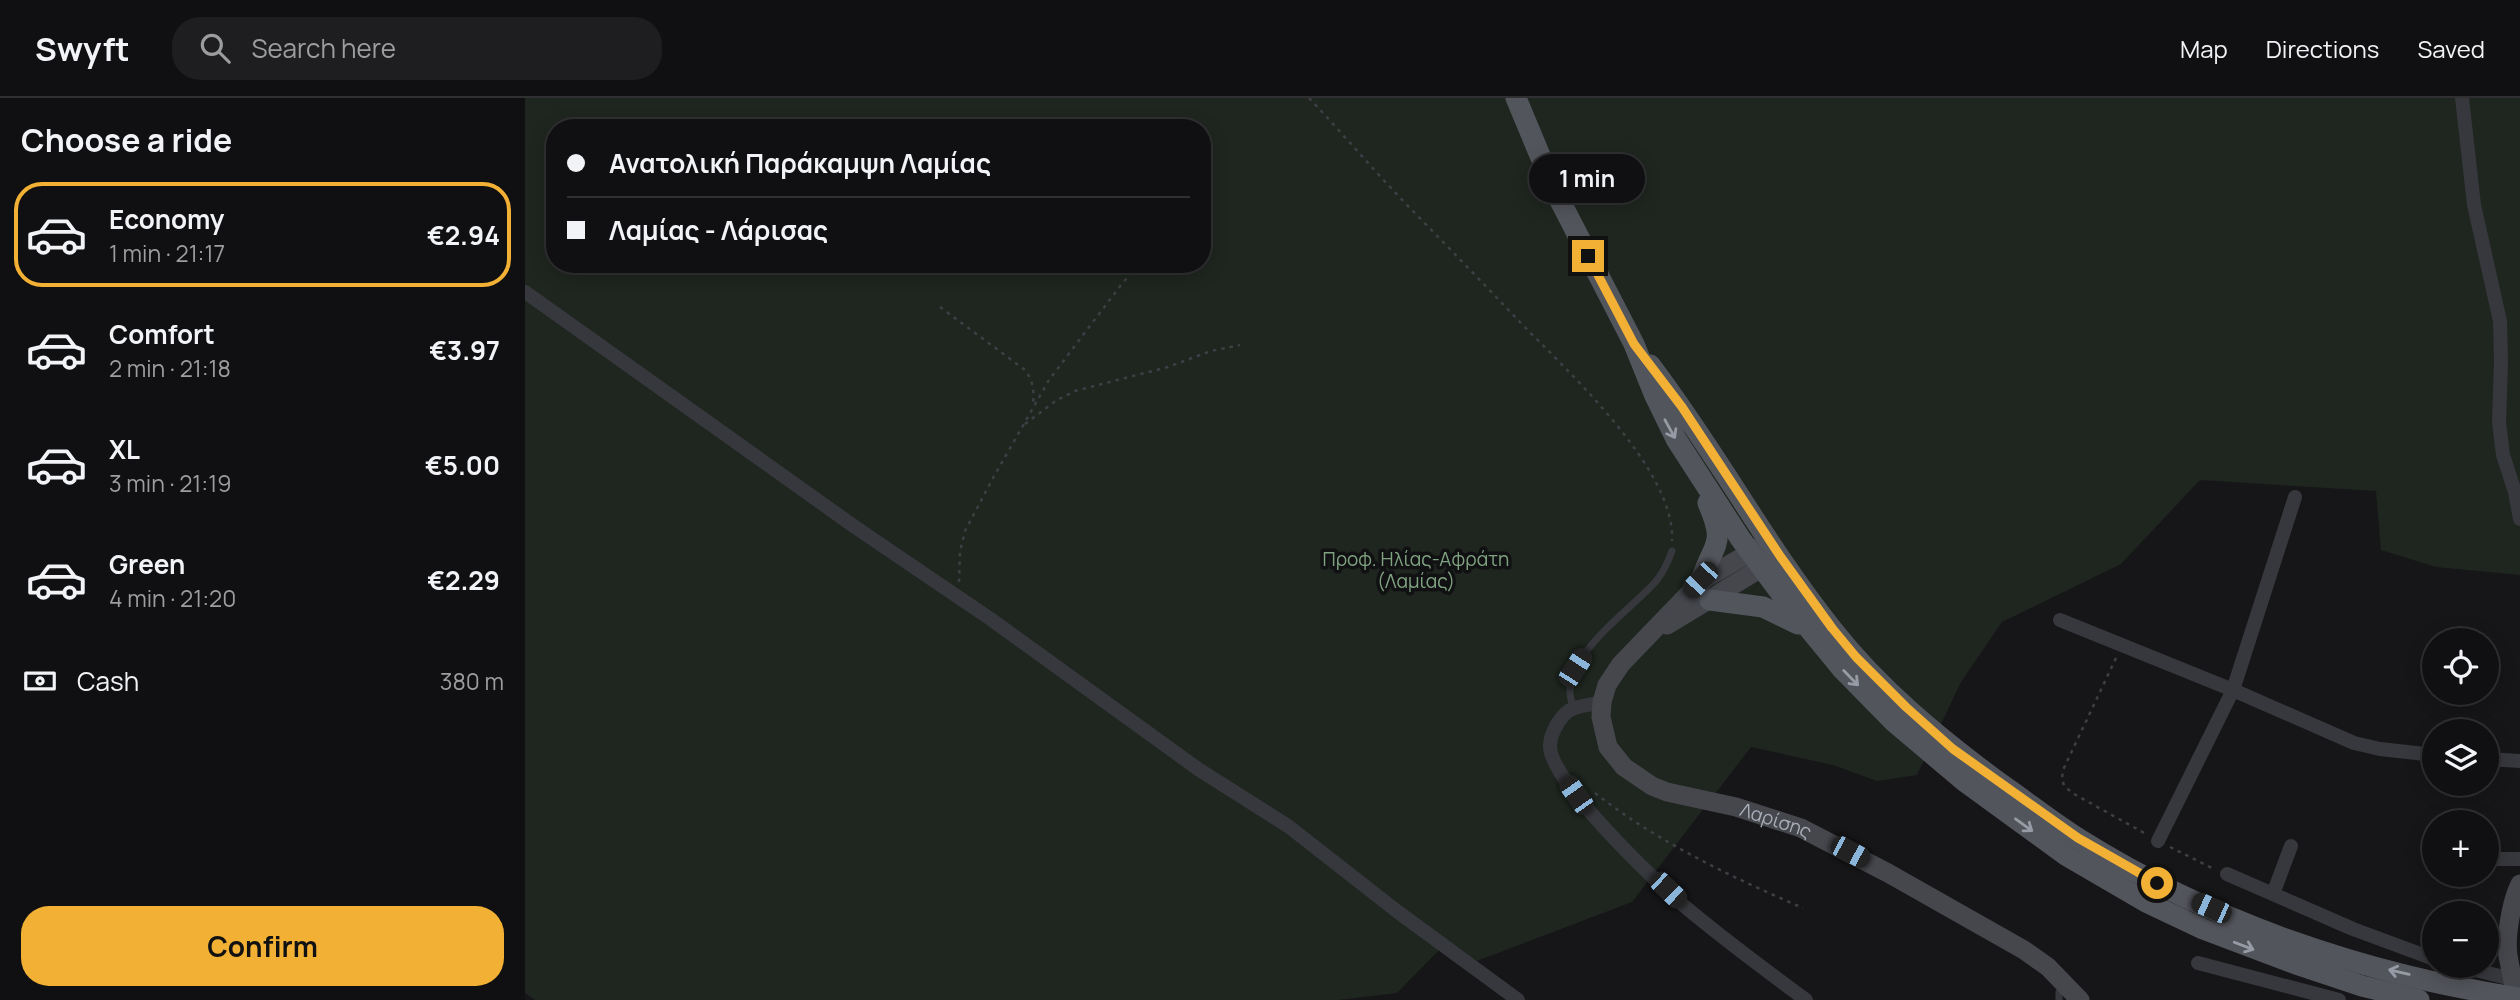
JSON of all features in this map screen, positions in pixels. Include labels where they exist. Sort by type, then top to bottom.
[{"type":"main road","points":[[1516,98],[1554,189],[1634,344],[1665,418],[1698,474],[1832,628],[1906,707],[1953,749],[2078,838],[2181,895],[2251,925],[2368,965],[2517,988],[2508,960],[2508,949],[2513,900],[2520,884]]},
{"type":"main road","points":[[1634,344],[1682,407],[1817,640]]},
{"type":"main road","points":[[1602,702],[1613,675],[1700,580],[1715,551],[1718,536],[1698,474]]},
{"type":"main road","points":[[1700,580],[1766,554]]},
{"type":"main road","points":[[1648,637],[1710,600],[1766,554]]},
{"type":"main road","points":[[1710,600],[1752,605],[1772,610],[1792,620],[1817,640],[1884,712],[1941,763],[2067,856],[2121,888],[2241,945],[2362,986],[2419,1000]]},
{"type":"main road","name":"Λαρίσης","points":[[1602,702],[1601,717],[1608,747],[1631,774],[1667,792],[1783,821],[1831,842],[2024,950],[2048,967],[2080,1000]]},
{"type":"street","points":[[2462,98],[2474,205],[2500,321],[2499,422],[2503,456],[2515,492],[2520,519]]},
{"type":"street","points":[[525,292],[1187,761],[1288,826],[1398,912],[1518,1000]]},
{"type":"street","points":[[2158,841],[2233,690],[2295,498]]},
{"type":"street","points":[[2060,620],[2233,690],[2354,743],[2422,754]]},
{"type":"street","points":[[1602,702],[1574,708],[1560,720],[1549,744],[1556,765],[1576,795],[1681,903],[1806,1000]]},
{"type":"street","points":[[2499,760],[2520,761]]},
{"type":"street","points":[[2273,894],[2291,846]]},
{"type":"street","points":[[2499,859],[2520,859]]},
{"type":"street","points":[[2227,874],[2353,929],[2422,955]]},
{"type":"street","points":[[2198,963],[2339,1000]]},
{"type":"street","points":[[2491,978],[2517,988]]},
{"type":"lane","points":[[1574,708],[1568,696],[1569,683],[1575,668],[1600,636],[1657,579],[1672,551]]},
{"type":"path","points":[[1309,98],[1619,427],[1651,473],[1665,500],[1673,529],[1672,551]]},
{"type":"path","points":[[957,596],[960,551],[965,531],[982,497],[1049,380],[1131,273]]},
{"type":"path","points":[[940,307],[1025,370],[1034,387],[1033,407]]},
{"type":"path","points":[[1024,425],[1075,391],[1240,345]]},
{"type":"path","points":[[2122,645],[2073,749],[2062,778],[2064,786],[2192,860],[2227,874]]},
{"type":"path","points":[[1593,792],[1623,814],[1676,845],[1803,908]]},
{"type":"green space","name":"Προφ. Ηλίας-Αφράτη (Λαμίας)","points":[[525,98],[2520,98],[2520,575],[2436,567],[2381,550],[2376,491],[2200,480],[2121,564],[2002,622],[1961,682],[1917,775],[1877,781],[1833,765],[1751,747],[1632,902],[1477,961],[1448,941],[1397,993],[1338,1000],[535,1000],[525,993]]},
{"type":"route","points":[[1588,256],[1634,344],[1682,407],[1780,556],[1856,657],[1953,749],[2078,838],[2157,883]]}]
